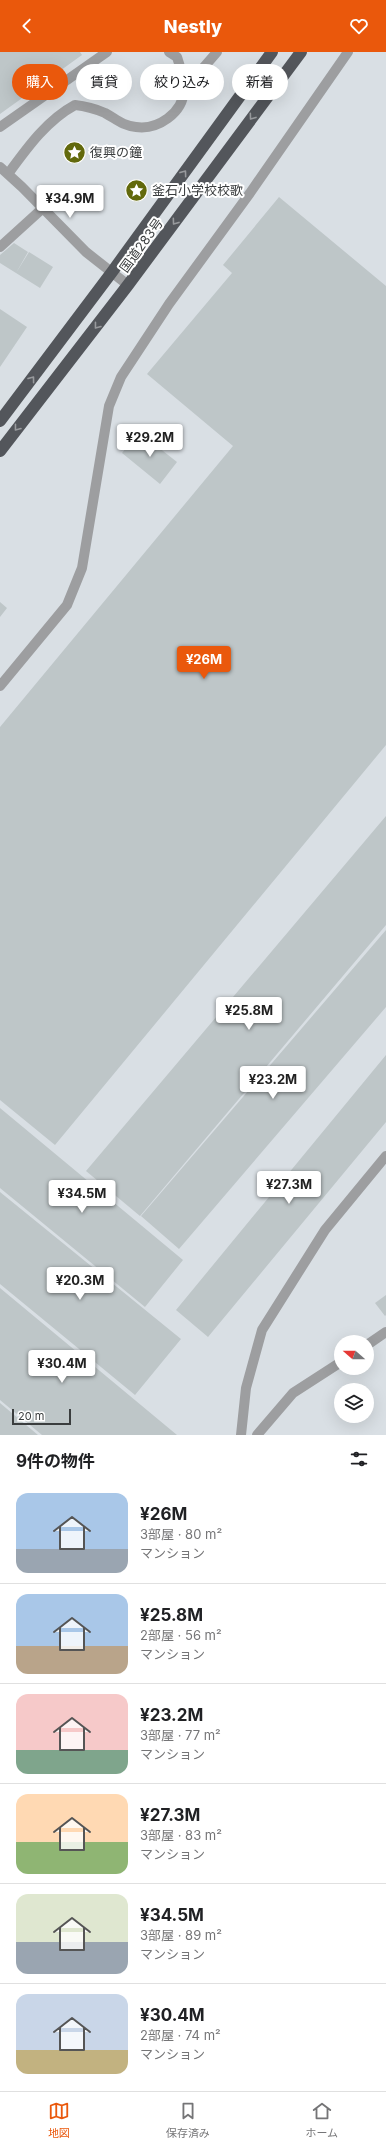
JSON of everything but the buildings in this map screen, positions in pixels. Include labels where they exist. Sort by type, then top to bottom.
[{"type":"highway","name":"国道283号","points":[[0,421],[112,272],[272,52]]},
{"type":"highway","name":"国道283号","points":[[0,451],[128,285],[300,52]]},
{"type":"street","points":[[0,127],[107,52]]},
{"type":"street","points":[[169,52],[177,57],[178,64]]},
{"type":"street","points":[[207,64],[217,52]]},
{"type":"street","points":[[0,686],[67,605],[82,568],[109,406],[121,377],[169,304],[250,193],[348,52]]},
{"type":"street","points":[[128,285],[86,252],[4,170],[61,112],[75,105],[105,113],[122,124],[137,128],[153,126],[165,120],[179,108],[181,100]]},
{"type":"street","points":[[0,247],[43,208]]},
{"type":"street","points":[[241,1435],[246,1388],[262,1330],[326,1230],[386,1156]]},
{"type":"street","points":[[374,1340],[386,1332]]},
{"type":"street","points":[[257,1435],[293,1393],[334,1367]]},
{"type":"place","name":"復興の鐘","points":[[75,152]]},
{"type":"place","name":"釜石小学校校歌","points":[[137,190]]}]
